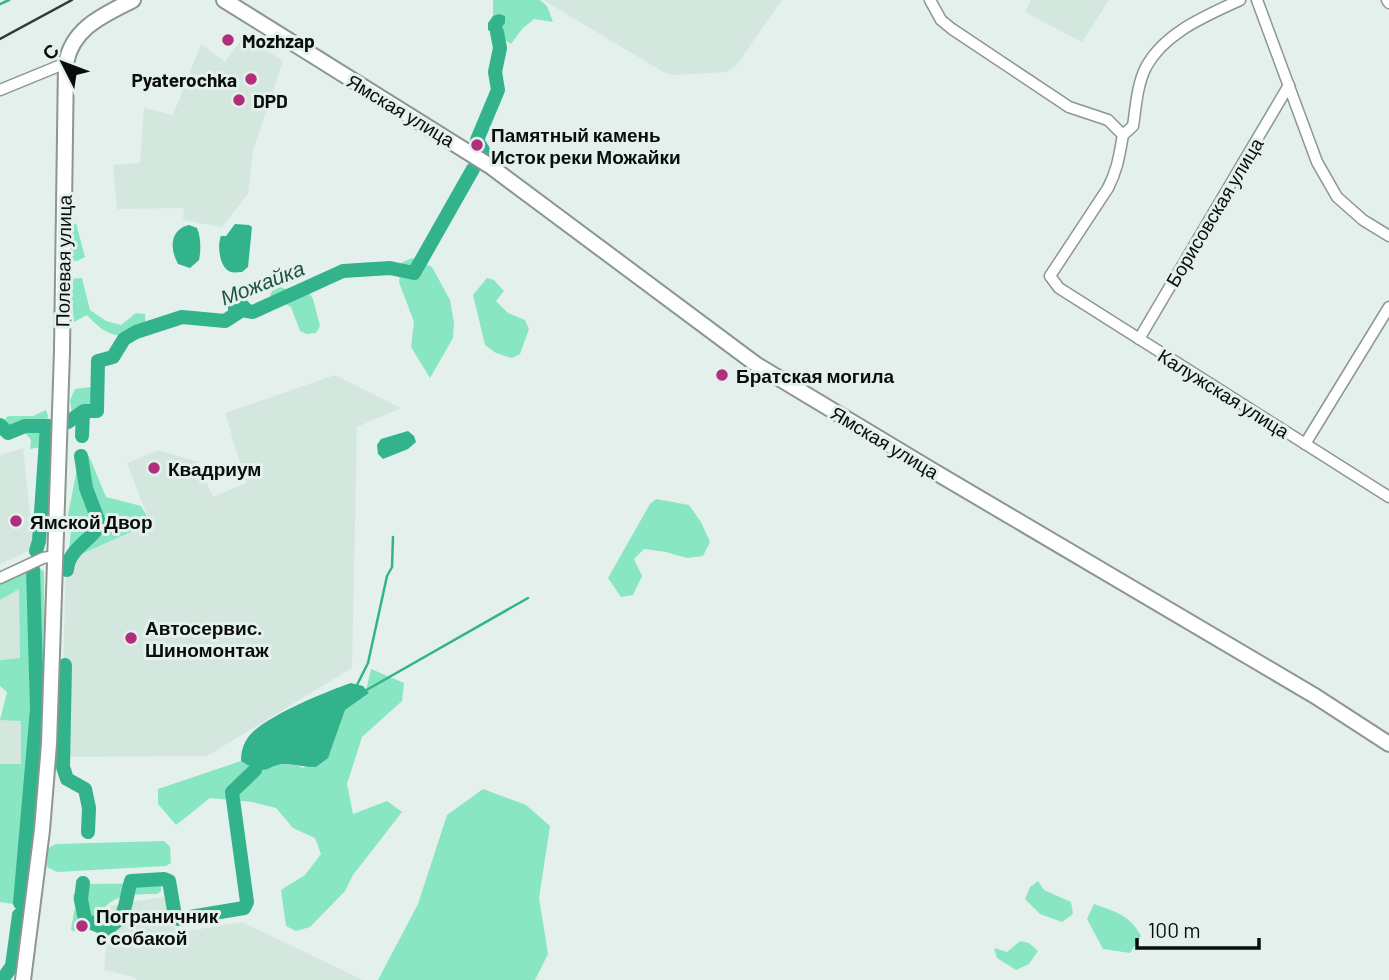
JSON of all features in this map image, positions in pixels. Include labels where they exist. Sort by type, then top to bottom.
[{"type":"main road","name":"Полевая улица","points":[[23,980],[50,744],[62,338],[66,63],[72,44],[86,26],[133,0]]},
{"type":"main road","name":"Ямская улица","points":[[224,0],[499,172],[757,365],[1293,683],[1389,744]]},
{"type":"street","points":[[930,0],[941,20],[952,29],[1069,107],[1108,120],[1123,135],[1133,126],[1138,89],[1146,67],[1160,49],[1190,24],[1240,0]]},
{"type":"street","points":[[1257,0],[1317,162],[1337,197],[1363,220],[1389,236]]},
{"type":"street","points":[[0,90],[66,63]]},
{"type":"street","name":"Борисовская улица","points":[[1139,339],[1289,85]]},
{"type":"street","name":"Калужская улица","points":[[1123,135],[1121,158],[1108,188],[1050,276],[1059,288],[1389,497]]},
{"type":"street","points":[[1305,444],[1389,307]]},
{"type":"street","points":[[0,578],[55,555]]},
{"type":"shaded area","points":[[493,0],[540,0],[547,6],[553,22],[534,19],[511,44],[505,40],[500,29],[505,23],[493,16]]},
{"type":"shaded area","points":[[543,0],[782,0],[735,67],[726,72],[676,75],[665,73]]},
{"type":"shaded area","points":[[1031,0],[1109,0],[1082,42],[1025,12]]},
{"type":"shaded area","points":[[493,16],[505,16],[505,23],[496,32],[488,30],[488,23]]},
{"type":"shaded area","points":[[244,36],[283,61],[253,151],[248,194],[222,227],[183,220],[184,208],[117,209],[113,165],[140,163],[144,108],[173,115],[201,44],[225,62]]},
{"type":"shaded area","points":[[76,223],[85,257],[71,261],[70,228]]},
{"type":"shaded area","points":[[235,224],[252,227],[248,267],[242,272],[227,270],[220,256],[221,236],[226,236]]},
{"type":"shaded area","points":[[189,225],[197,228],[200,244],[199,260],[190,268],[178,264],[173,246],[178,231]]},
{"type":"shaded area","points":[[412,258],[432,267],[450,300],[454,323],[453,338],[430,378],[411,347],[414,322],[399,282],[401,263]]},
{"type":"shaded area","points":[[82,278],[90,310],[106,321],[121,325],[136,313],[145,314],[146,334],[113,334],[101,328],[87,315],[74,322],[70,279]]},
{"type":"shaded area","points":[[487,278],[494,280],[504,291],[496,301],[508,313],[525,320],[529,329],[520,354],[512,358],[496,353],[485,345],[473,295]]},
{"type":"shaded area","points":[[280,287],[307,290],[313,299],[320,326],[316,333],[307,334],[300,331],[291,307],[270,296],[272,291]]},
{"type":"shaded area","points":[[244,297],[253,307],[253,312],[238,319],[230,318],[227,305]]},
{"type":"shaded area","points":[[335,375],[401,408],[357,427],[352,668],[207,756],[61,757],[66,560],[150,523],[127,463],[159,450],[197,462],[213,497],[246,483],[225,413]]},
{"type":"shaded area","points":[[90,387],[94,392],[92,405],[72,414],[70,400],[75,389]]},
{"type":"shaded area","points":[[46,410],[48,416],[41,447],[30,449],[31,440],[26,434],[2,423],[8,416],[33,416]]},
{"type":"shaded area","points":[[408,431],[416,442],[408,449],[383,459],[378,454],[377,445],[381,439]]},
{"type":"shaded area","name":"Ямской Двор","points":[[23,448],[34,549],[0,564],[0,455]]},
{"type":"shaded area","points":[[85,454],[89,456],[106,497],[141,506],[151,523],[79,555],[69,551],[71,530],[68,515],[79,458]]},
{"type":"shaded area","points":[[656,499],[689,505],[710,542],[703,556],[687,558],[644,549],[634,559],[642,576],[633,595],[621,597],[608,578],[650,504]]},
{"type":"shaded area","points":[[33,568],[40,568],[44,572],[43,696],[34,821],[23,903],[19,905],[0,902],[0,764],[21,764],[21,721],[0,720],[7,692],[0,686],[0,660],[20,658],[19,589],[0,600],[0,584]]},
{"type":"shaded area","points":[[19,588],[20,658],[0,660],[0,600]]},
{"type":"shaded area","points":[[371,669],[404,683],[402,701],[362,737],[347,784],[353,814],[387,801],[402,812],[353,875],[345,891],[310,927],[296,931],[286,926],[281,890],[305,875],[321,854],[315,838],[293,828],[276,808],[252,802],[210,798],[176,825],[158,804],[158,789],[241,761],[262,770],[286,764],[304,768],[338,728],[345,710],[369,693],[366,690]]},
{"type":"shaded area","points":[[351,683],[363,686],[369,693],[345,710],[328,758],[316,767],[280,764],[263,770],[241,761],[249,736],[268,721],[297,705]]},
{"type":"shaded area","points":[[0,720],[21,720],[21,764],[0,764]]},
{"type":"shaded area","points":[[483,789],[526,805],[550,826],[539,898],[548,954],[535,980],[378,980],[418,904],[447,815]]},
{"type":"shaded area","points":[[164,841],[170,847],[171,863],[166,866],[57,872],[47,867],[48,848],[56,844]]},
{"type":"shaded area","points":[[1038,881],[1044,890],[1071,902],[1073,914],[1062,922],[1040,914],[1025,899],[1030,887]]},
{"type":"shaded area","points":[[161,883],[161,891],[157,894],[130,895],[113,901],[106,906],[103,922],[91,927],[79,923],[74,932],[71,929],[75,908],[73,896],[79,887],[91,884]]},
{"type":"shaded area","points":[[168,896],[176,933],[242,922],[363,980],[137,980],[104,970],[110,906]]},
{"type":"shaded area","points":[[1094,904],[1122,915],[1137,929],[1141,936],[1130,953],[1103,949],[1087,919]]},
{"type":"shaded area","points":[[1020,941],[1029,943],[1038,951],[1029,964],[1016,970],[997,958],[994,948],[1007,952]]},
{"type":"waterway","points":[[0,4],[9,0]]},
{"type":"waterway","name":"Можайка","points":[[482,153],[477,140],[498,90],[495,72],[500,48],[497,32]]},
{"type":"waterway","name":"Можайка","points":[[68,422],[84,411],[97,411],[98,361],[113,357],[124,339],[136,332],[182,317],[225,321],[242,310],[253,312],[343,271],[390,268],[414,273],[473,169]]},
{"type":"waterway","points":[[82,436],[83,412]]},
{"type":"waterway","name":"Можайка","points":[[0,425],[8,433],[25,426],[49,426]]},
{"type":"waterway","points":[[36,551],[39,541],[47,426]]},
{"type":"waterway","points":[[67,570],[75,551],[100,525],[86,488],[81,456]]},
{"type":"waterway","points":[[357,685],[368,663],[387,576],[392,567],[393,537]]},
{"type":"waterway","points":[[20,903],[37,709],[33,569]]},
{"type":"waterway","points":[[363,692],[528,598]]},
{"type":"waterway","points":[[65,665],[63,767],[67,779],[85,789],[89,808],[88,832]]},
{"type":"waterway","points":[[83,883],[81,899],[85,920],[106,929],[122,914],[131,881],[169,881],[175,916],[178,919],[244,908],[247,902],[232,792],[255,770]]},
{"type":"waterway","points":[[2,980],[12,966],[19,915]]},
{"type":"railway","points":[[0,39],[72,0]]},
{"type":"place","name":"Mozhzap","points":[[228,40]]},
{"type":"place","name":"Pyaterochka","points":[[251,79]]},
{"type":"place","name":"DPD","points":[[239,100]]},
{"type":"place","name":"Памятный камень Исток реки Можайки","points":[[477,145]]},
{"type":"place","name":"Братская могила","points":[[722,375]]},
{"type":"place","name":"Квадриум","points":[[154,468]]},
{"type":"place","name":"Ямской Двор","points":[[16,521]]},
{"type":"place","name":"Автосервис. Шиномонтаж","points":[[131,638]]},
{"type":"place","name":"Пограничник с собакой","points":[[82,926]]}]
